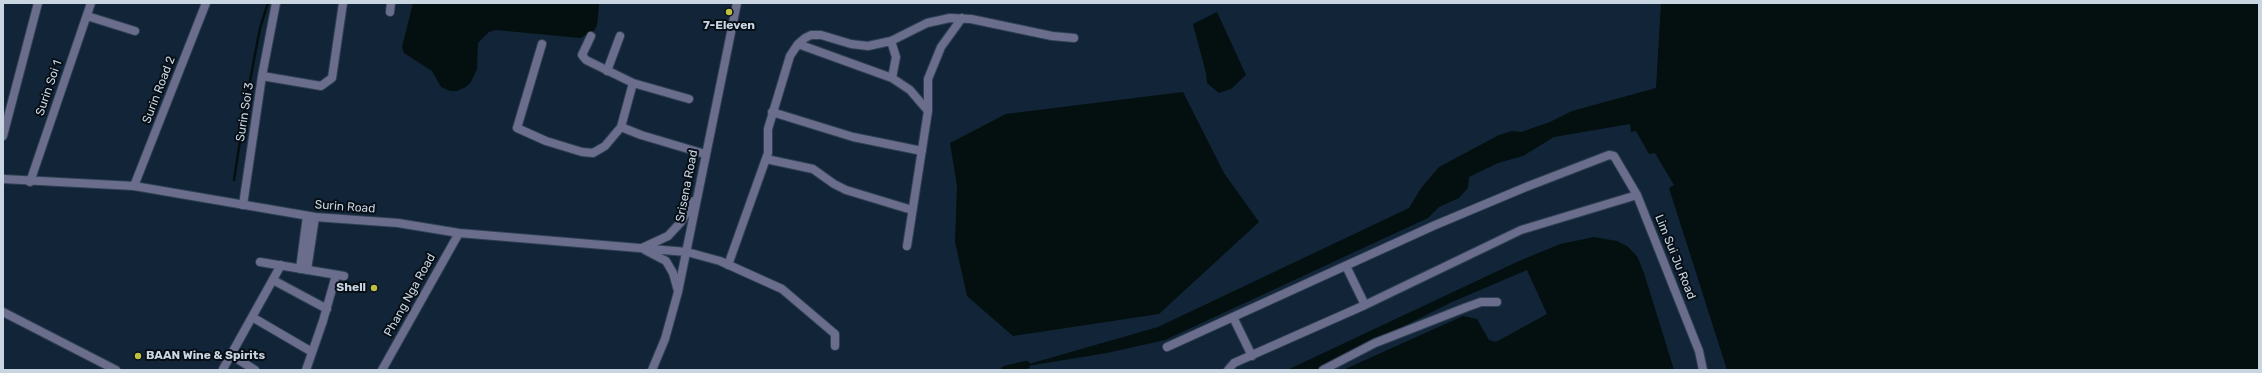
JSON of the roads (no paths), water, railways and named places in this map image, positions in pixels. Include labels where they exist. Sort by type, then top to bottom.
[{"type":"street","points":[[3,136],[6,114],[38,3]]},
{"type":"street","name":"Surin Soi 1","points":[[30,182],[91,3]]},
{"type":"street","name":"Surin Road 2","points":[[134,186],[206,3]]},
{"type":"street","points":[[262,76],[276,3]]},
{"type":"street","name":"Surin Soi 3","points":[[243,205],[262,76],[321,86],[332,78],[343,3]]},
{"type":"street","name":"Srisena Road","points":[[652,370],[665,339],[678,292],[737,3]]},
{"type":"street","points":[[87,16],[135,31]]},
{"type":"street","points":[[728,265],[766,159],[768,129],[790,56],[798,44],[811,35],[868,46],[891,41],[927,23],[950,18],[962,18],[1029,32],[1074,38]]},
{"type":"street","points":[[907,246],[928,111],[928,79],[935,61],[962,18]]},
{"type":"street","points":[[591,36],[582,54],[586,60],[634,83],[689,99]]},
{"type":"street","points":[[607,71],[620,36]]},
{"type":"street","points":[[891,41],[896,57],[892,78]]},
{"type":"street","points":[[542,44],[517,128],[546,141],[582,152],[593,152],[605,146],[621,127],[634,83]]},
{"type":"street","points":[[798,44],[892,78],[910,90],[928,111]]},
{"type":"street","points":[[772,112],[853,137],[922,151]]},
{"type":"street","points":[[621,127],[641,136],[705,154]]},
{"type":"street","name":"Lim Sui Ju Road","points":[[1346,266],[1526,187],[1601,157],[1614,156],[1637,195],[1699,351],[1703,370]]},
{"type":"street","points":[[766,159],[813,168],[834,184],[846,190],[912,210]]},
{"type":"street","name":"Surin Road","points":[[3,179],[30,182],[134,186],[311,216],[398,222],[459,232],[687,252],[728,265],[782,289],[835,334],[835,346]]},
{"type":"street","points":[[1228,370],[1234,363],[1365,306],[1520,230],[1637,195]]},
{"type":"street","points":[[642,248],[668,236],[681,222],[697,197]]},
{"type":"street","points":[[304,269],[311,216]]},
{"type":"street","name":"Phang Nga Road","points":[[382,370],[459,232]]},
{"type":"street","points":[[642,248],[666,261],[673,273],[678,292]]},
{"type":"street","points":[[260,262],[340,276],[306,370]]},
{"type":"street","points":[[223,369],[281,265]]},
{"type":"street","points":[[1166,347],[1346,266],[1365,306]]},
{"type":"street","points":[[273,280],[327,309]]},
{"type":"street","points":[[1323,370],[1375,343],[1467,307],[1481,302],[1497,302]]},
{"type":"street","points":[[3,312],[116,370]]},
{"type":"street","points":[[252,317],[312,352]]},
{"type":"street","points":[[1233,317],[1252,356]]},
{"type":"street","points":[[231,355],[255,370]]},
{"type":"waterway","points":[[234,180],[246,102],[260,28],[268,3]]},
{"type":"waterway","points":[[1005,370],[1026,365]]},
{"type":"place","name":"7-Eleven","points":[[729,12]]},
{"type":"place","name":"Shell","points":[[374,288]]},
{"type":"place","name":"BAAN Wine & Spirits","points":[[138,356]]}]
